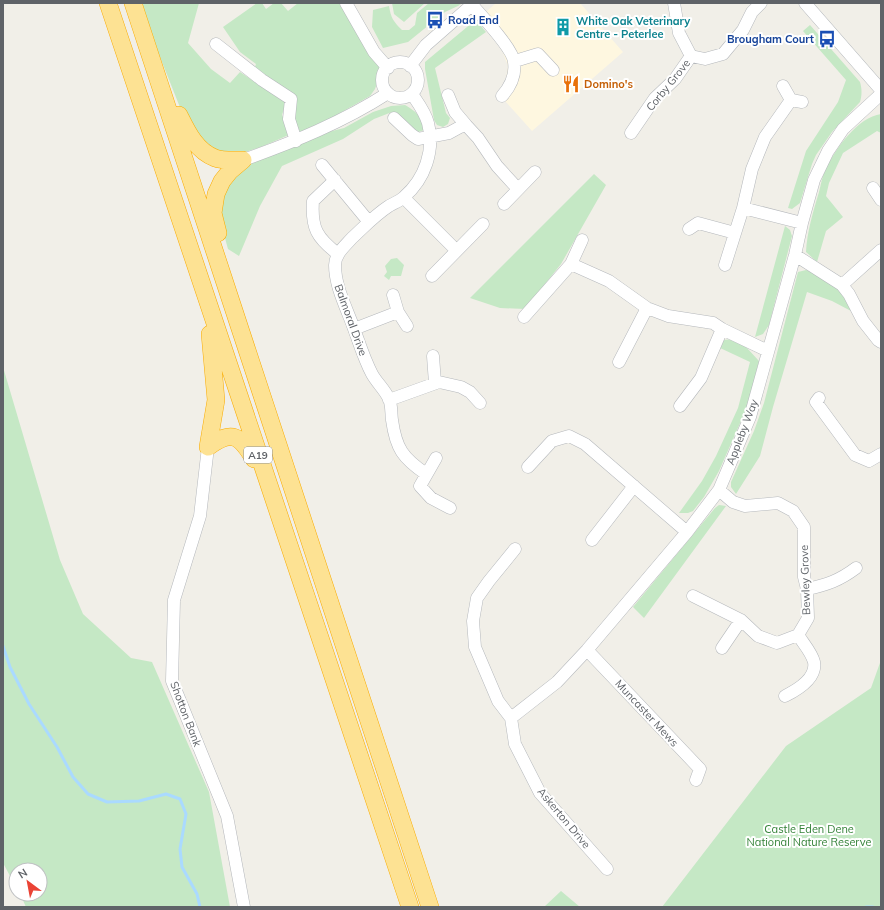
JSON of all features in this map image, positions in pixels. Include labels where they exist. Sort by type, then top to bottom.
[{"type":"highway","points":[[103,3],[116,26]]},
{"type":"highway","name":"A19","points":[[108,3],[410,907]]},
{"type":"highway","name":"A19","points":[[133,3],[430,907]]},
{"type":"highway","points":[[141,26],[166,81],[178,114],[189,135],[203,151],[216,158],[244,160]]},
{"type":"highway","points":[[233,309],[223,253],[213,212],[216,194],[222,181],[230,171],[244,160]]},
{"type":"highway","points":[[206,298],[214,365],[216,400],[208,447]]},
{"type":"highway","points":[[208,447],[218,439],[235,437],[244,443],[267,480]]},
{"type":"street","points":[[346,3],[374,52],[388,68]]},
{"type":"street","name":"Corby Grove","points":[[674,3],[679,33],[691,56]]},
{"type":"street","name":"Corby Grove","points":[[691,56],[705,59],[723,54],[743,30],[752,12],[761,3]]},
{"type":"street","points":[[805,3],[881,90]]},
{"type":"street","points":[[410,66],[426,45],[473,4],[509,50],[515,61],[514,77],[508,89],[502,96]]},
{"type":"street","points":[[216,44],[262,80],[291,99],[289,119],[296,141]]},
{"type":"street","points":[[515,61],[538,54],[553,70]]},
{"type":"street","name":"Corby Grove","points":[[631,133],[655,98],[675,79],[691,56]]},
{"type":"street","points":[[403,63],[410,66],[416,72],[418,78],[417,86],[412,94],[407,97],[399,98],[393,97],[388,93],[383,83],[384,72],[388,68],[393,64],[403,63]]},
{"type":"street","points":[[725,265],[743,208],[752,169],[765,137],[796,101],[783,86]]},
{"type":"street","points":[[244,160],[296,141],[333,125],[365,108],[388,93]]},
{"type":"street","points":[[335,180],[313,201],[312,217],[318,234],[324,243],[338,254],[342,248],[369,222],[389,206],[404,198],[425,170],[429,155],[430,136],[427,122],[412,94]]},
{"type":"street","name":"Appleby Way","points":[[511,718],[557,682],[587,650],[687,532],[719,490],[750,417],[795,255],[814,180],[828,151],[843,129],[881,94]]},
{"type":"street","points":[[448,95],[455,112],[478,138],[497,166],[518,189]]},
{"type":"street","points":[[394,118],[412,136],[418,138],[449,133],[466,125]]},
{"type":"street","points":[[322,165],[369,222]]},
{"type":"street","points":[[504,204],[535,172]]},
{"type":"street","points":[[873,188],[881,200]]},
{"type":"street","points":[[404,198],[456,250]]},
{"type":"street","points":[[743,208],[802,223]]},
{"type":"street","points":[[693,222],[735,233]]},
{"type":"street","points":[[432,276],[483,224]]},
{"type":"street","points":[[524,317],[571,264],[582,240]]},
{"type":"street","points":[[842,285],[881,250]]},
{"type":"street","name":"Balmoral Drive","points":[[338,254],[335,264],[337,280],[372,374],[390,400],[393,426],[399,447],[411,464],[426,474]]},
{"type":"street","points":[[795,255],[842,285],[849,294],[863,321],[881,342]]},
{"type":"street","points":[[571,264],[609,281],[647,308],[668,316],[713,323],[722,329],[768,351]]},
{"type":"street","points":[[393,295],[398,312],[407,326]]},
{"type":"street","points":[[618,362],[647,308]]},
{"type":"street","points":[[354,329],[398,312]]},
{"type":"street","points":[[680,406],[701,378],[722,329]]},
{"type":"street","points":[[433,356],[435,383]]},
{"type":"street","points":[[390,400],[439,382],[461,387],[470,392],[480,403]]},
{"type":"street","points":[[819,398],[816,402],[855,455],[869,461],[881,454]]},
{"type":"street","points":[[528,467],[552,441],[569,436],[585,444],[687,532]]},
{"type":"street","name":"Shotton Bank","points":[[208,447],[200,516],[174,600],[172,682],[227,816],[244,907]]},
{"type":"street","points":[[436,458],[420,486],[431,498],[450,508]]},
{"type":"street","points":[[592,540],[634,486]]},
{"type":"street","name":"Bewley Grove","points":[[719,490],[733,502],[745,506],[778,503],[793,511],[804,528],[804,577],[807,589],[808,618],[798,635]]},
{"type":"street","name":"Askerton Drive","points":[[515,549],[477,598],[473,620],[475,647],[498,701],[511,718],[516,744],[540,793],[607,869]]},
{"type":"street","points":[[807,589],[844,578],[856,568]]},
{"type":"street","points":[[693,596],[741,620],[758,636],[777,643],[798,635],[813,658],[814,668],[807,680],[794,691],[785,696]]},
{"type":"street","points":[[722,648],[741,620]]},
{"type":"street","name":"Muncaster Mews","points":[[587,650],[700,769],[696,780]]},
{"type":"shaded area","points":[[496,3],[580,3],[623,52],[532,131],[497,92],[505,84],[508,66],[500,45],[478,19]]},
{"type":"green space","points":[[142,3],[199,3],[188,43],[211,69],[230,83],[240,72],[286,103],[282,115],[291,134],[261,147],[239,154],[211,151],[183,115],[158,52]]},
{"type":"green space","points":[[257,3],[262,3],[266,9],[274,3],[281,3],[288,11],[298,3],[342,3],[380,69],[375,89],[370,96],[333,117],[300,132],[293,116],[296,99],[254,70],[256,64],[240,52],[223,27]]},
{"type":"green space","points":[[392,3],[425,3],[404,22],[394,14]]},
{"type":"green space","points":[[429,3],[462,3],[445,12],[408,42],[383,48],[372,27],[373,10],[389,6],[396,24],[402,30],[409,30],[415,25],[417,13]]},
{"type":"green space","points":[[473,22],[481,26],[486,32],[435,68],[446,113],[450,118],[448,124],[443,127],[437,125],[434,120],[425,62]]},
{"type":"green space","points":[[810,25],[860,82],[861,94],[860,102],[832,132],[816,155],[800,203],[792,209],[788,208],[806,151],[838,102],[846,80],[803,31]]},
{"type":"green space","points":[[405,105],[418,115],[424,130],[416,133],[392,112],[374,119],[343,139],[282,166],[260,206],[239,256],[228,249],[218,213],[224,188],[245,165],[324,133],[344,128],[373,112],[391,106]]},
{"type":"green space","points":[[881,114],[881,133],[877,131],[843,153],[829,183],[826,196],[843,217],[826,231],[817,262],[806,252],[811,222],[825,172],[835,152],[848,135],[864,121],[872,116]]},
{"type":"green space","points":[[594,174],[606,185],[561,264],[525,309],[500,308],[470,298]]},
{"type":"green space","points":[[785,226],[790,230],[792,236],[769,325],[763,334],[755,337]]},
{"type":"green space","points":[[397,258],[404,265],[401,276],[391,276],[389,280],[384,276],[387,272],[385,266],[391,259]]},
{"type":"green space","points":[[806,270],[840,289],[851,311],[832,301],[807,292],[760,456],[736,494],[731,487],[731,482],[754,431],[764,403],[798,272]]},
{"type":"green space","points":[[734,339],[747,348],[759,361],[748,405],[719,471],[704,497],[693,511],[688,513],[679,513],[702,481],[716,456],[738,408],[750,362],[718,347],[723,340]]},
{"type":"green space","points":[[3,367],[60,560],[83,614],[131,658],[152,662],[209,792],[230,907],[26,907],[24,902],[48,902],[48,862],[8,862],[8,872],[3,863]]},
{"type":"green space","points":[[719,505],[726,506],[644,618],[633,607]]},
{"type":"green space","name":"Castle Eden Dene National Nature Reserve","points":[[881,660],[881,907],[662,907],[786,746],[871,688]]},
{"type":"green space","points":[[561,891],[580,907],[544,907]]},
{"type":"waterway","points":[[3,646],[10,667],[29,704],[57,747],[73,777],[88,794],[107,802],[139,801],[166,794],[180,799],[186,814],[180,849],[182,867],[197,894],[200,907]]},
{"type":"waterway","points":[[866,907],[873,907]]},
{"type":"place","name":"Road End","points":[[435,20]]},
{"type":"place","name":"White Oak Veterinary Centre - Peterlee","points":[[563,27]]},
{"type":"place","name":"Brougham Court","points":[[827,39]]},
{"type":"place","name":"Domino's","points":[[571,84]]}]
